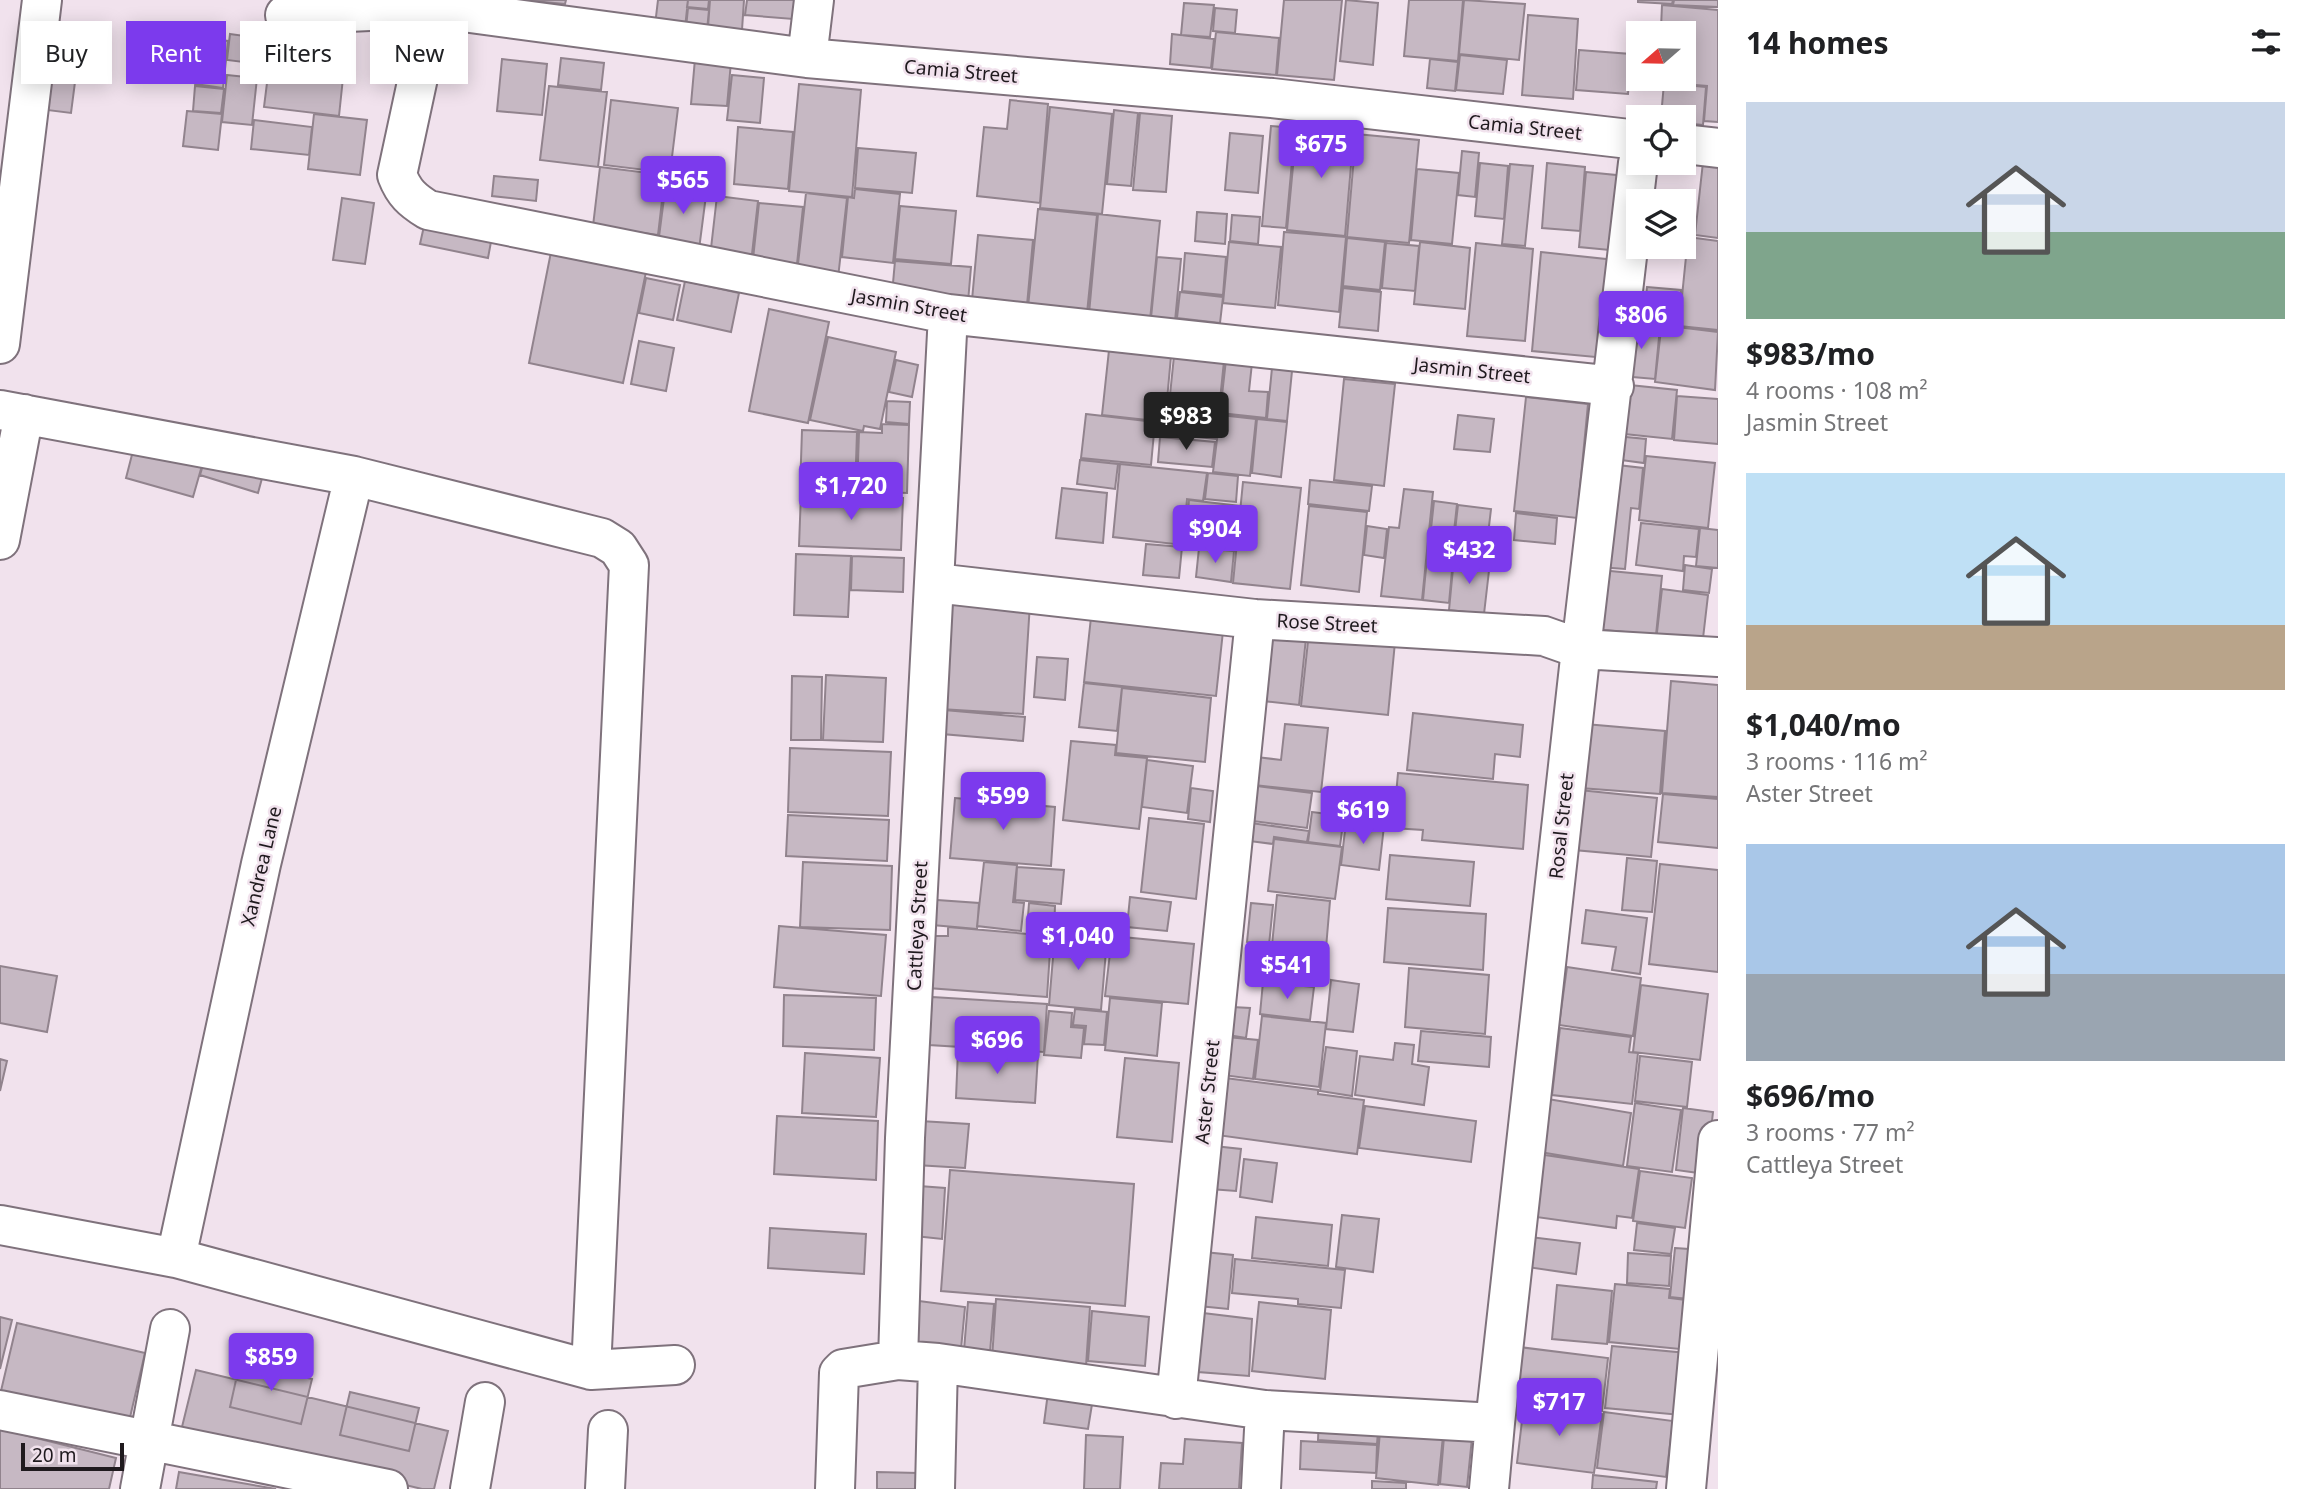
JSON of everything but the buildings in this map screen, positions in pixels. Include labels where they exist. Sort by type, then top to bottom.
[{"type":"street","points":[[0,344],[42,0]]},
{"type":"street","points":[[807,58],[814,0]]},
{"type":"street","name":"Camia Street","points":[[285,15],[433,8],[807,58],[1272,98],[1626,139]]},
{"type":"street","name":"Jasmin Street","points":[[433,8],[397,175],[403,190],[428,210],[948,314],[1614,386]]},
{"type":"street","points":[[1696,145],[1718,148]]},
{"type":"street","name":"Rosal Street","points":[[1489,1489],[1581,649],[1637,175]]},
{"type":"street","name":"Cattleya Street","points":[[898,1360],[905,1138],[948,314]]},
{"type":"street","points":[[0,540],[12,412],[354,476],[602,538],[618,548],[629,565],[591,1370]]},
{"type":"street","name":"Xandrea Lane","points":[[176,1258],[261,864],[354,476]]},
{"type":"street","name":"Rose Street","points":[[935,583],[1255,619],[1544,636],[1581,649],[1718,657]]},
{"type":"street","name":"Aster Street","points":[[1176,1399],[1255,619]]},
{"type":"street","points":[[1686,1489],[1718,1140]]},
{"type":"street","points":[[0,1226],[176,1258],[591,1370],[675,1366]]},
{"type":"street","points":[[140,1489],[170,1329]]},
{"type":"street","points":[[835,1489],[839,1373],[843,1369],[868,1363],[898,1360],[938,1363],[1265,1410],[1495,1423]]},
{"type":"street","points":[[935,1489],[938,1363]]},
{"type":"street","points":[[470,1489],[485,1402]]},
{"type":"street","points":[[0,1410],[388,1489]]},
{"type":"street","points":[[1261,1489],[1265,1410]]},
{"type":"street","points":[[606,1489],[608,1430]]}]
